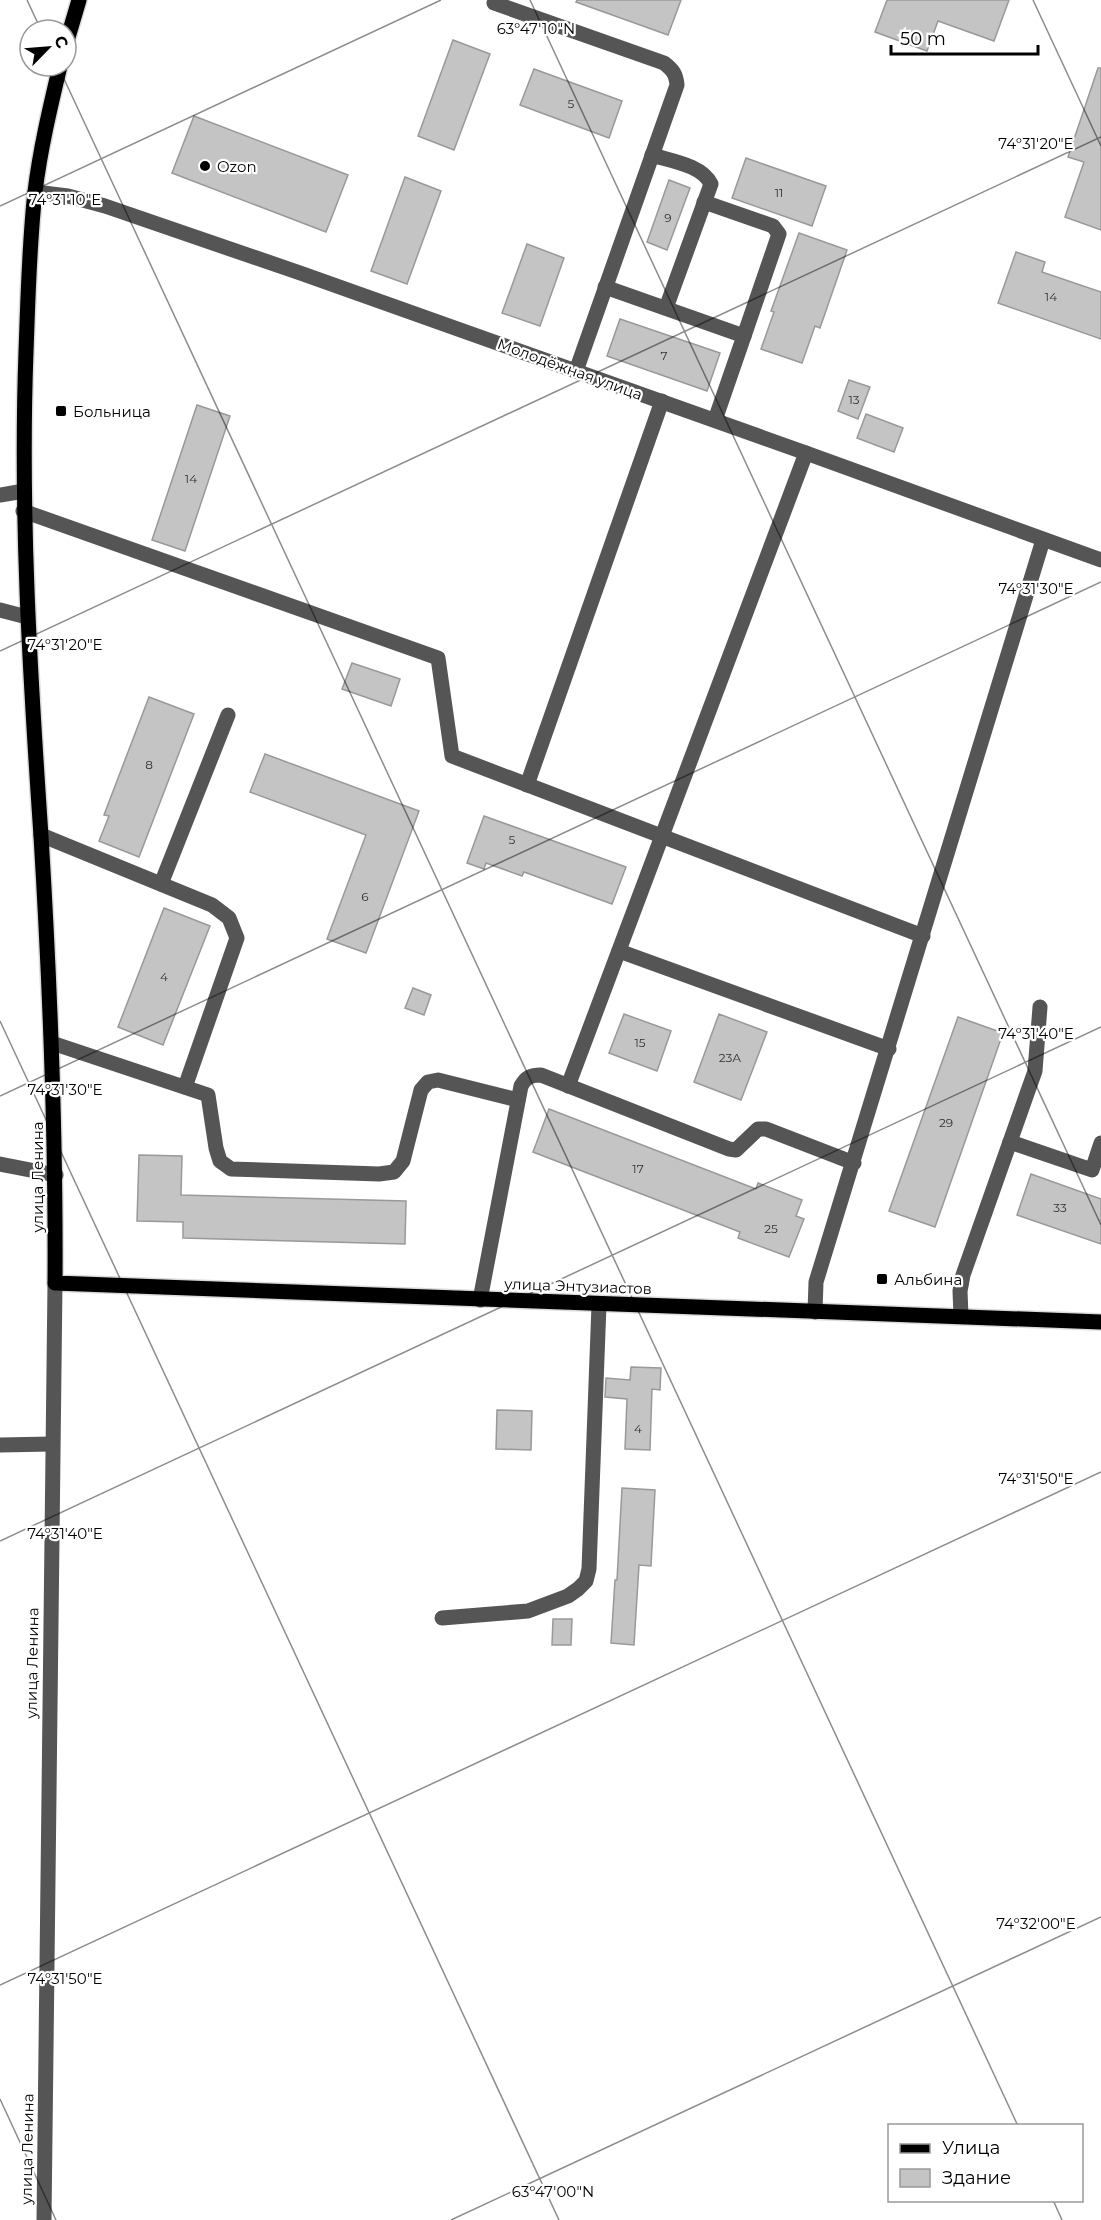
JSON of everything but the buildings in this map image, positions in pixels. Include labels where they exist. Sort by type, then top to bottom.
[{"type":"main road","points":[[74,18],[79,0]]},
{"type":"main road","name":"улица Ленина","points":[[55,1283],[56,1175],[52,1043],[23,511],[28,284],[35,192],[47,119],[57,78]]},
{"type":"main road","name":"улица Энтузиастов","points":[[55,1283],[1101,1322]]},
{"type":"street","points":[[494,3],[664,63],[676,77],[677,85],[576,371]]},
{"type":"street","points":[[652,154],[704,174],[711,184],[666,308]]},
{"type":"street","name":"Молодёжная улица","points":[[35,192],[68,196],[105,206],[303,273],[1101,560]]},
{"type":"street","points":[[704,202],[773,226],[779,234],[714,420]]},
{"type":"street","points":[[606,287],[744,336]]},
{"type":"street","points":[[527,785],[662,401]]},
{"type":"street","points":[[568,1086],[806,453]]},
{"type":"street","points":[[0,495],[24,491]]},
{"type":"street","points":[[23,511],[438,658],[452,756],[924,936]]},
{"type":"street","points":[[815,1312],[816,1282],[1044,540]]},
{"type":"street","points":[[0,610],[27,617]]},
{"type":"street","points":[[161,884],[228,715]]},
{"type":"street","points":[[40,835],[212,905],[229,918],[237,938],[185,1087]]},
{"type":"street","points":[[619,951],[889,1049]]},
{"type":"street","points":[[961,1316],[960,1291],[963,1275],[1035,1071],[1040,1007]]},
{"type":"street","points":[[52,1043],[208,1095],[220,1161],[231,1168],[368,1174],[394,1172],[403,1161],[421,1090],[428,1082],[438,1080],[518,1100]]},
{"type":"street","points":[[480,1300],[521,1086],[532,1075],[541,1075],[729,1149],[736,1150],[758,1129],[766,1129],[854,1163]]},
{"type":"street","points":[[1010,1142],[1092,1170],[1101,1143]]},
{"type":"street","points":[[0,1164],[56,1175]]},
{"type":"street","name":"улица Ленина","points":[[44,2220],[55,1283]]},
{"type":"street","points":[[442,1618],[528,1611],[568,1596],[586,1581],[589,1569],[599,1305]]},
{"type":"street","points":[[0,1445],[52,1444]]},
{"type":"place","name":"Ozon","points":[[205,166]]},
{"type":"place","name":"Больница","points":[[61,411]]},
{"type":"place","name":"Альбина","points":[[882,1279]]}]
